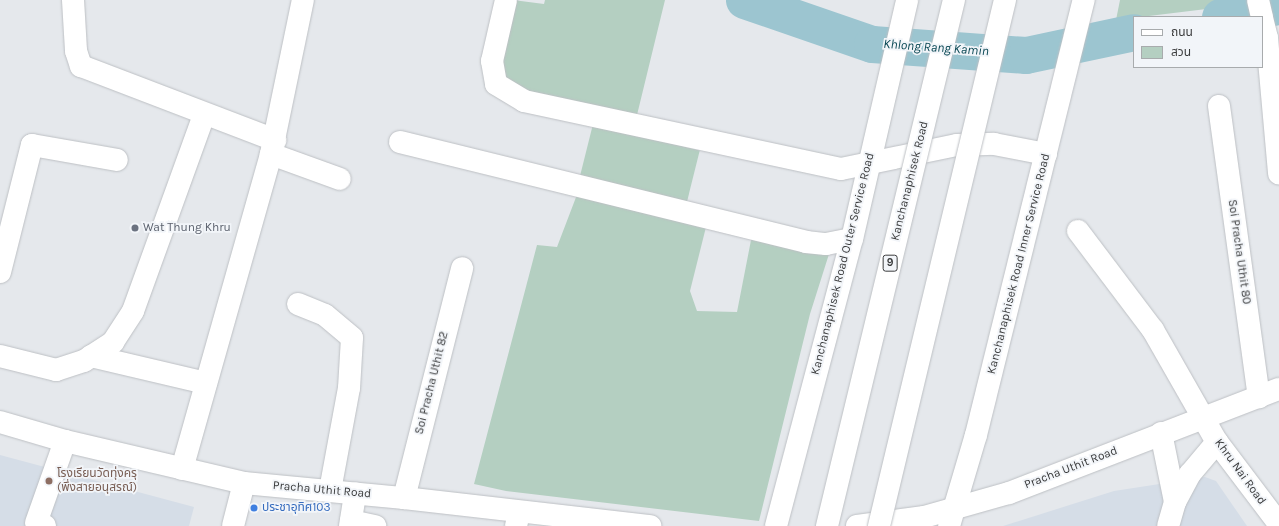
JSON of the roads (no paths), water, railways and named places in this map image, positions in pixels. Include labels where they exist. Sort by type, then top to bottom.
[{"type":"main road","points":[[74,0],[76,51],[80,66],[204,115],[340,179]]},
{"type":"main road","points":[[182,469],[273,147],[303,0]]},
{"type":"main road","points":[[506,0],[492,61],[496,84],[524,101],[841,169],[958,145],[994,144],[1046,154]]},
{"type":"main road","name":"Kanchanaphisek Road Outer Service Road","points":[[776,526],[852,239],[906,0]]},
{"type":"main road","name":"Kanchanaphisek Road","points":[[827,526],[954,0]]},
{"type":"main road","points":[[879,526],[1005,0]]},
{"type":"main road","name":"Kanchanaphisek Road Inner Service Road","points":[[951,518],[976,435],[1084,0]]},
{"type":"main road","points":[[1258,0],[1261,16]]},
{"type":"main road","points":[[1263,25],[1279,173]]},
{"type":"main road","name":"Soi Pracha Uthit 80","points":[[1219,106],[1259,397]]},
{"type":"main road","points":[[0,356],[56,370],[91,356],[113,342],[133,311],[204,115]]},
{"type":"main road","points":[[400,142],[806,242],[826,244],[852,239]]},
{"type":"main road","points":[[0,272],[3,248],[32,145],[117,160]]},
{"type":"main road","name":"Khru Nai Road","points":[[1078,231],[1153,330],[1217,442],[1279,524]]},
{"type":"main road","name":"Soi Pracha Uthit 82","points":[[404,498],[462,268]]},
{"type":"main road","points":[[298,304],[325,315],[352,338],[349,388],[330,491]]},
{"type":"main road","points":[[91,356],[206,382]]},
{"type":"main road","name":"Pracha Uthit Road","points":[[857,526],[924,517],[951,518],[1009,493],[1161,433],[1279,389]]},
{"type":"main road","name":"Pracha Uthit Road","points":[[0,422],[65,440],[244,483],[404,498],[518,519],[650,526]]},
{"type":"main road","points":[[1161,433],[1175,502]]},
{"type":"main road","points":[[39,525],[65,440]]},
{"type":"main road","points":[[1168,526],[1175,502],[1190,474],[1217,442]]},
{"type":"main road","points":[[233,526],[244,483]]},
{"type":"main road","points":[[355,493],[351,524],[375,526]]},
{"type":"waterway","name":"Khlong Rang Kamin","points":[[744,0],[872,44],[1026,55],[1133,32]]},
{"type":"waterway","name":"Khlong Rang Kamin","points":[[1225,16],[1279,6]]},
{"type":"place","name":"Wat Thung Khru","points":[[135,228]]},
{"type":"place","name":"โรงเรียนวัดทุ่งครุ (พึ่งสายอนุสรณ์)","points":[[49,481]]},
{"type":"place","name":"ประชาอุทิศ103","points":[[254,508]]}]
